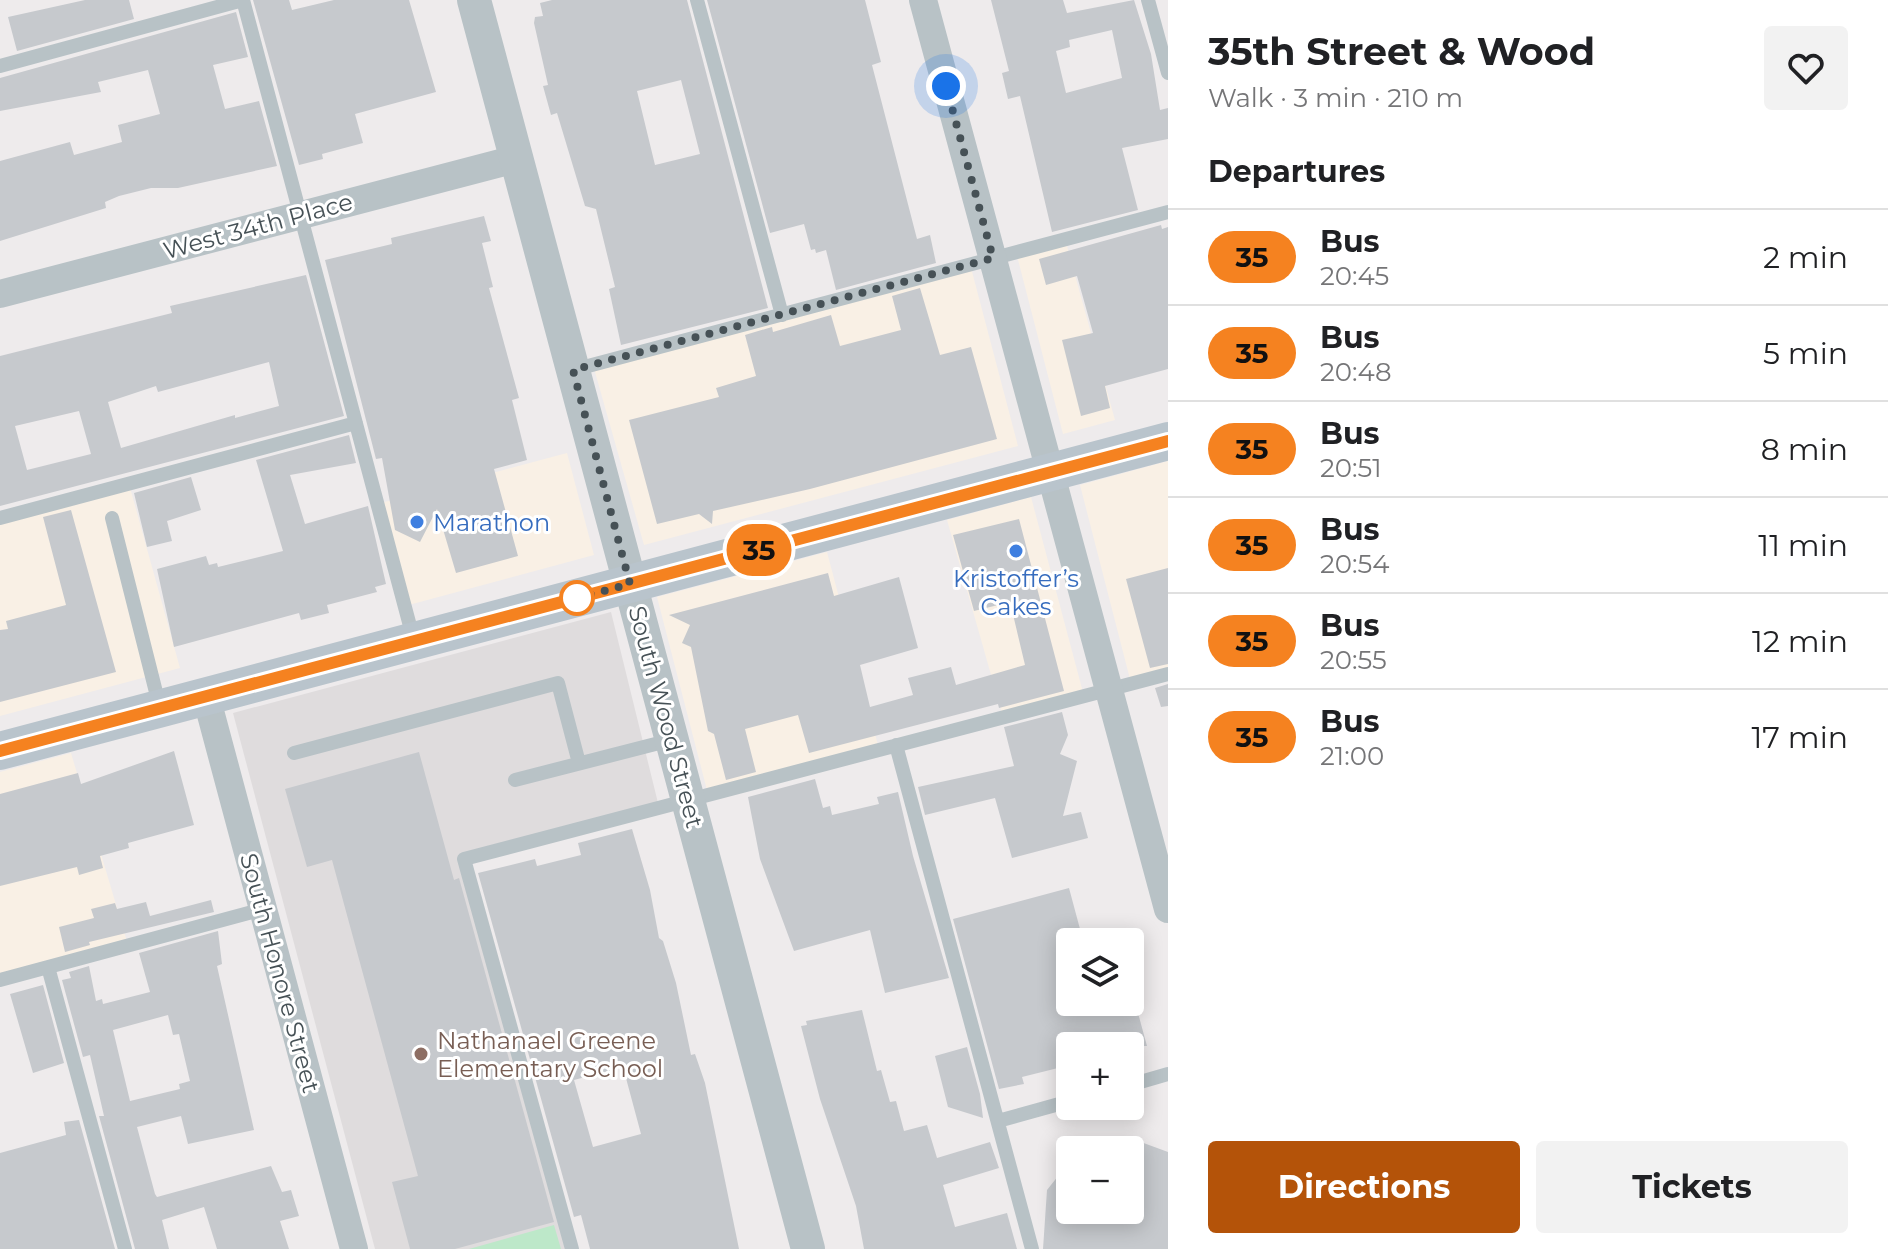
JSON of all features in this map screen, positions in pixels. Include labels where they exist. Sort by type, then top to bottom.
[{"type":"main road","points":[[0,751],[1168,441]]},
{"type":"street","name":"South Wood Street","points":[[474,0],[808,1249]]},
{"type":"street","points":[[923,0],[1168,909]]},
{"type":"street","name":"West 34th Place","points":[[0,294],[516,159]]},
{"type":"street","name":"South Honore Street","points":[[206,696],[354,1249]]},
{"type":"lane","points":[[0,66],[243,0],[414,641]]},
{"type":"lane","points":[[697,0],[782,315]]},
{"type":"lane","points":[[1148,0],[1168,73]]},
{"type":"lane","points":[[573,370],[1168,212]]},
{"type":"lane","points":[[0,518],[356,423]]},
{"type":"lane","points":[[112,518],[160,708]]},
{"type":"lane","points":[[572,1249],[464,859],[1168,674]]},
{"type":"lane","points":[[294,753],[558,683],[579,763]]},
{"type":"lane","points":[[515,780],[672,740]]},
{"type":"lane","points":[[896,745],[1032,1249]]},
{"type":"lane","points":[[0,980],[263,909]]},
{"type":"lane","points":[[48,967],[125,1249]]},
{"type":"lane","points":[[1144,1081],[1168,1074]]},
{"type":"lane","points":[[998,1121],[1056,1105]]},
{"type":"shaded area","points":[[1065,239],[1115,420],[1063,434],[1016,252]]},
{"type":"shaded area","points":[[970,264],[1018,446],[644,545],[593,365]]},
{"type":"shaded area","points":[[567,453],[594,555],[405,606],[377,504]]},
{"type":"shaded area","points":[[1168,461],[1168,673],[1131,683],[1080,485]]},
{"type":"shaded area","points":[[129,484],[180,668],[0,716],[0,518]]},
{"type":"shaded area","points":[[1031,497],[1084,696],[1003,717],[947,520]]},
{"type":"shaded area","points":[[827,552],[879,749],[708,794],[657,597]]},
{"type":"shaded area","name":"Nathanael Greene Elementary School","points":[[611,612],[659,807],[464,859],[572,1249],[375,1249],[233,713]]},
{"type":"shaded area","points":[[71,753],[128,945],[0,980],[0,772]]},
{"type":"green space","points":[[554,1225],[561,1249],[469,1249]]},
{"type":"building","points":[[85,0],[129,0],[134,19],[17,51],[8,17]]},
{"type":"building","points":[[253,0],[289,0],[292,10],[334,0],[409,0],[436,92],[355,114],[363,143],[322,154],[323,159],[299,165]]},
{"type":"building","points":[[552,0],[687,0],[768,308],[621,345],[609,289],[615,287],[596,209],[585,206],[557,113],[551,115],[543,86],[548,85],[534,23],[535,17],[543,16],[540,3]],"holes":[[[681,80],[700,154],[655,165],[637,91]]]},
{"type":"building","points":[[707,0],[865,0],[881,62],[872,65],[917,239],[930,235],[936,263],[836,290],[826,250],[816,253],[815,249],[811,250],[804,224],[770,233]]},
{"type":"building","points":[[991,0],[1063,0],[1067,13],[1134,0],[1151,54],[1160,110],[1168,108],[1168,139],[1122,148],[1138,210],[1052,232],[1020,96],[1008,99],[1002,73],[1009,71]],"holes":[[[1112,30],[1122,78],[1066,93],[1056,51],[1070,47],[1069,40]]]},
{"type":"building","points":[[236,12],[248,57],[213,65],[225,109],[259,101],[277,166],[178,188],[151,188],[119,196],[105,202],[106,208],[0,241],[0,161],[70,142],[74,155],[122,142],[118,125],[160,114],[148,70],[98,82],[101,92],[0,111],[0,78]]},
{"type":"building","points":[[484,216],[491,241],[482,243],[493,287],[489,288],[519,398],[512,400],[527,460],[494,469],[518,556],[456,573],[437,509],[420,542],[395,530],[382,458],[376,459],[325,260],[392,244],[391,238]]},
{"type":"building","points":[[1161,225],[1162,229],[1168,227],[1168,369],[1105,386],[1110,408],[1081,416],[1062,340],[1093,333],[1077,276],[1046,285],[1039,259]]},
{"type":"building","points":[[306,275],[344,416],[0,506],[0,356],[172,313],[170,306]],"holes":[[[269,362],[279,406],[235,418],[235,415],[121,448],[108,402],[156,386],[158,392]],[[79,411],[91,454],[27,470],[15,426]]]},
{"type":"building","points":[[920,288],[940,355],[971,347],[997,439],[810,489],[713,511],[712,524],[699,514],[657,524],[629,420],[719,397],[716,388],[756,376],[745,335],[772,327],[773,332],[831,315],[840,346],[901,330],[892,296]]},
{"type":"building","points":[[349,435],[356,463],[290,475],[305,524],[368,506],[386,584],[375,587],[377,592],[327,605],[329,613],[301,620],[299,613],[174,647],[157,569],[206,556],[209,565],[217,563],[218,567],[283,551],[256,460]]},
{"type":"building","points":[[191,477],[201,510],[167,521],[172,541],[147,547],[134,493]]},
{"type":"building","points":[[71,510],[116,672],[0,702],[0,630],[8,629],[6,621],[66,605],[43,517]]},
{"type":"building","points":[[1019,519],[1064,691],[999,708],[998,704],[809,753],[798,715],[745,729],[756,772],[726,780],[714,734],[708,731],[691,647],[682,643],[690,625],[669,615],[828,573],[834,596],[899,577],[918,648],[860,665],[870,707],[913,695],[908,678],[951,667],[956,685],[1025,665],[1010,602],[974,611],[953,535]]},
{"type":"building","points":[[1168,568],[1168,664],[1150,668],[1126,579]]},
{"type":"building","points":[[1168,684],[1168,706],[1161,707],[1155,688]]},
{"type":"building","points":[[1062,712],[1068,735],[1060,754],[1077,761],[1063,816],[1081,812],[1088,838],[1012,858],[995,798],[925,815],[918,787],[1014,766],[1004,727]]},
{"type":"building","points":[[174,751],[194,825],[128,843],[129,848],[100,856],[103,868],[79,875],[77,867],[0,886],[0,794],[78,773],[81,784]]},
{"type":"building","points":[[419,752],[454,880],[459,878],[554,1222],[455,1249],[410,1249],[392,1182],[418,1176],[332,860],[307,867],[285,789]]},
{"type":"building","points":[[815,779],[823,808],[830,806],[832,815],[879,804],[877,797],[898,792],[913,856],[949,978],[885,993],[870,930],[794,951],[760,859],[748,797]]},
{"type":"building","points":[[632,829],[650,890],[659,938],[663,941],[676,983],[691,1055],[695,1054],[705,1083],[739,1249],[590,1249],[581,1215],[574,1217],[478,873],[535,859],[537,866],[581,855],[578,843]],"holes":[[[623,1067],[641,1134],[593,1147],[574,1080]]]},
{"type":"building","points":[[1069,888],[1080,928],[1056,928],[1056,1016],[1139,1016],[1143,1032],[1056,1032],[1056,1068],[1022,1077],[1024,1084],[999,1089],[953,919]]},
{"type":"building","points":[[211,900],[214,912],[89,942],[90,945],[65,952],[59,927],[94,918],[91,909],[115,903],[117,909],[146,902],[150,916]]},
{"type":"building","points":[[218,931],[222,964],[217,966],[254,1130],[188,1144],[181,1116],[137,1127],[155,1194],[157,1197],[271,1166],[282,1192],[291,1190],[299,1216],[280,1221],[289,1249],[217,1249],[204,1207],[162,1220],[169,1249],[135,1249],[99,1116],[104,1116],[90,1055],[83,1057],[62,980],[71,978],[69,972],[89,966],[96,1001],[102,999],[103,1004],[150,992],[139,953]],"holes":[[[168,1015],[173,1035],[179,1034],[190,1081],[179,1084],[180,1089],[130,1101],[113,1030]]]},
{"type":"building","points":[[43,985],[64,1063],[33,1073],[10,994]]},
{"type":"building","points":[[862,1010],[877,1071],[881,1070],[890,1102],[896,1101],[904,1131],[927,1125],[937,1158],[990,1142],[999,1168],[943,1185],[955,1227],[1007,1213],[1017,1249],[864,1249],[856,1206],[820,1099],[801,1026],[807,1025],[806,1021]]},
{"type":"building","points":[[967,1047],[983,1118],[948,1107],[935,1056]]},
{"type":"building","points":[[79,1120],[115,1249],[0,1249],[0,1153],[66,1135],[64,1122]]},
{"type":"building","points":[[1144,1143],[1168,1152],[1168,1249],[1043,1249],[1047,1190],[1056,1179],[1056,1224],[1144,1224]]},
{"type":"bus line","name":"35","points":[[0,751],[1168,441]]},
{"type":"place","name":"Marathon","points":[[417,522]]},
{"type":"place","name":"Kristoffer’s Cakes","points":[[1016,551]]},
{"type":"place","name":"Nathanael Greene Elementary School","points":[[421,1054]]},
{"type":"route","points":[[577,598],[570,600],[630,584],[573,370],[993,258],[946,86]]}]
